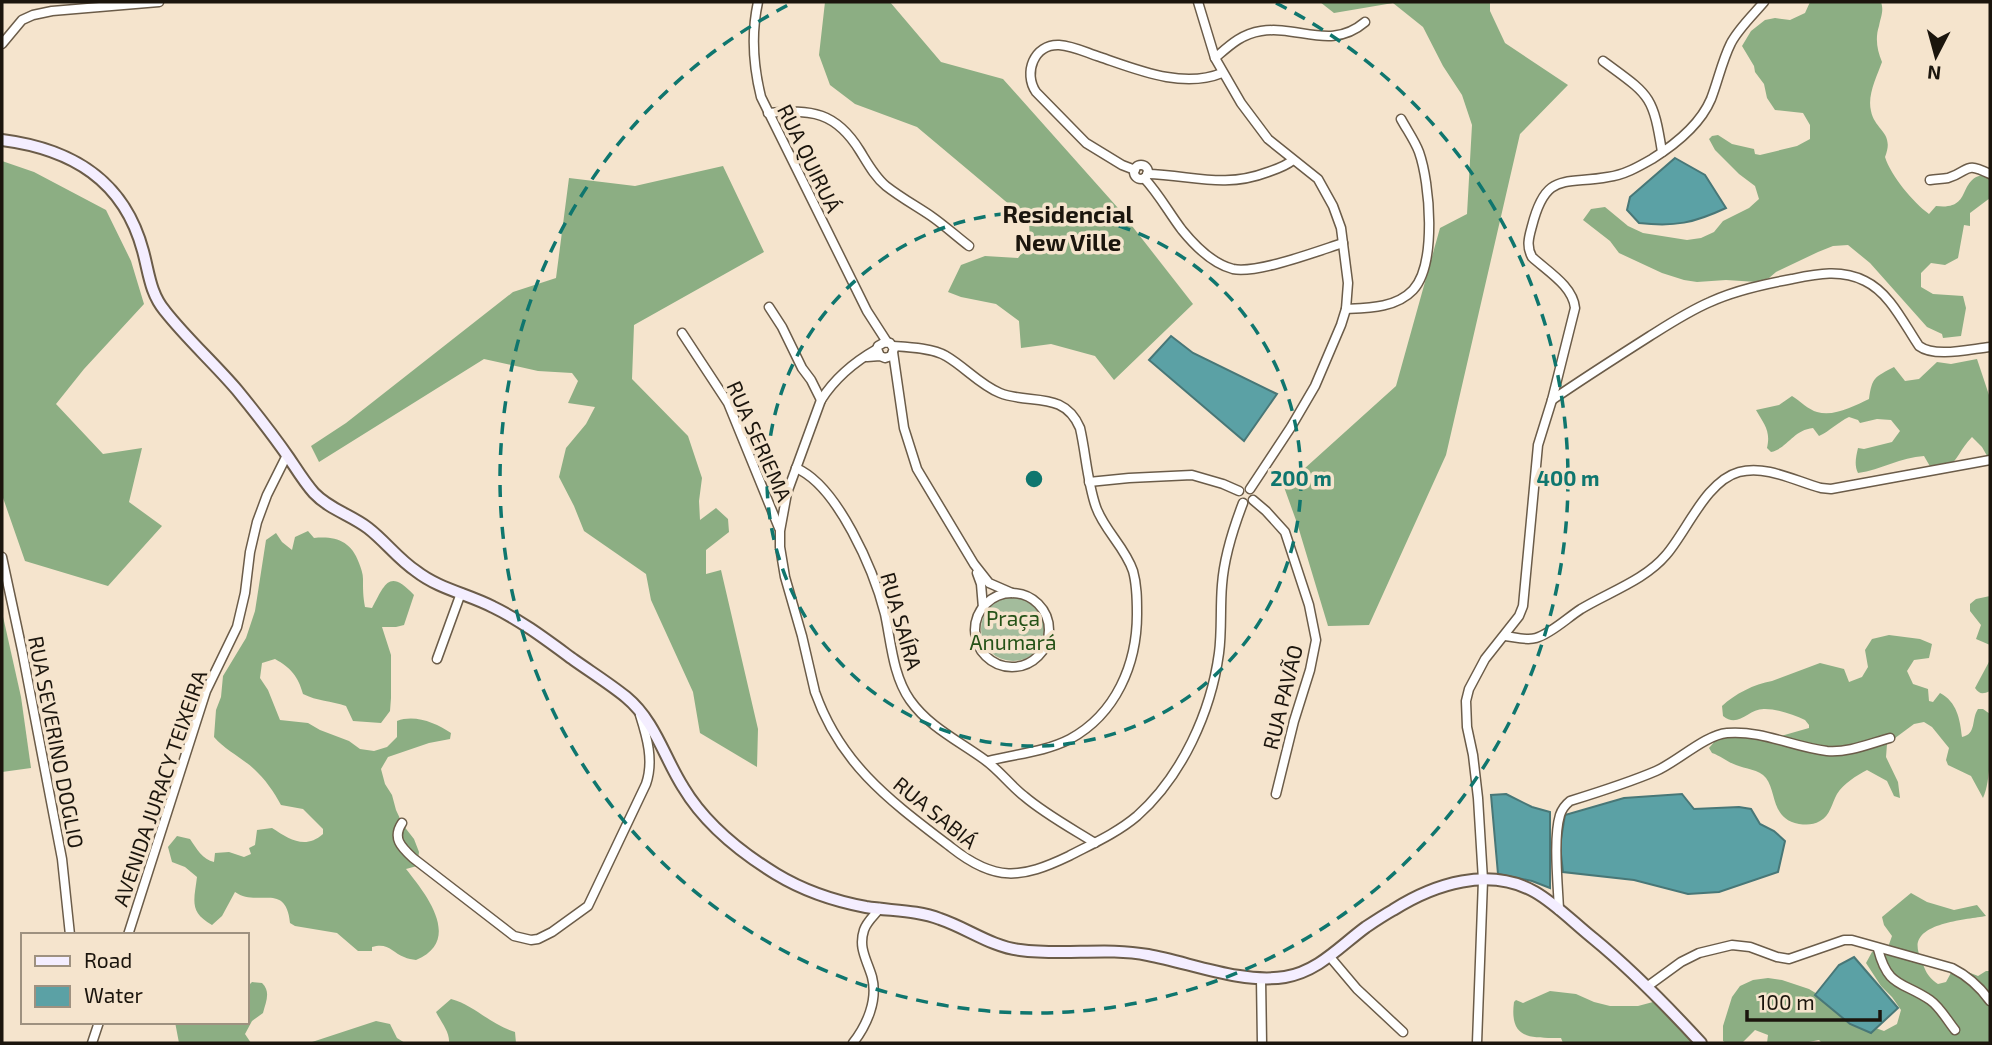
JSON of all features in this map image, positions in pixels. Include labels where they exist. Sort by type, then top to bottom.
[{"type":"main road","points":[[2,140],[29,144],[76,161],[103,181],[129,215],[138,234],[150,285],[161,307],[235,388],[320,499],[369,529],[405,563],[429,580],[480,600],[518,620],[626,697],[649,722],[695,806],[746,854],[806,890],[852,903],[940,919],[1010,949],[1031,952],[1117,951],[1146,954],[1233,974],[1282,978],[1316,966],[1367,926],[1411,898],[1438,886],[1457,882],[1501,881],[1520,885],[1537,893],[1559,910],[1648,986],[1702,1043]]},
{"type":"street","points":[[2,44],[22,20],[33,15],[159,2]]},
{"type":"street","name":"RUA QUIRUÁ","points":[[758,2],[753,40],[756,78],[761,97],[873,320],[896,373],[904,428],[917,469],[974,564]]},
{"type":"street","points":[[1198,2],[1222,73],[1259,130],[1318,179],[1333,206],[1343,243],[1348,283],[1346,309],[1338,336],[1315,386],[1298,417],[1250,489]]},
{"type":"street","points":[[1477,1043],[1483,880],[1478,798],[1467,727],[1466,701],[1469,689],[1486,659],[1519,616],[1523,606],[1538,445],[1552,400],[1575,303],[1567,289],[1529,251],[1533,222],[1549,190],[1557,184],[1564,181],[1606,178],[1636,168],[1662,152],[1693,126],[1710,101],[1730,44],[1765,2]]},
{"type":"street","points":[[1215,58],[1237,39],[1257,32],[1283,31],[1335,37],[1352,32],[1365,22]]},
{"type":"street","points":[[1222,73],[1209,78],[1181,79],[1139,70],[1077,48],[1058,45],[1048,46],[1039,52],[1032,62],[1031,81],[1036,92],[1086,143],[1110,158],[1117,158],[1142,171],[1217,182],[1240,180],[1293,160]]},
{"type":"street","points":[[1603,61],[1648,96],[1653,106],[1662,152]]},
{"type":"street","points":[[768,113],[807,112],[821,115],[838,124],[849,134],[885,185],[969,246]]},
{"type":"street","points":[[1346,309],[1395,302],[1412,291],[1422,274],[1428,232],[1428,191],[1419,150],[1401,119]]},
{"type":"street","points":[[1277,168],[1281,150]]},
{"type":"street","points":[[1930,180],[1949,178],[1970,166],[1990,174]]},
{"type":"street","points":[[1142,171],[1183,231],[1205,254],[1224,267],[1240,270],[1269,265],[1343,243]]},
{"type":"street","points":[[1552,400],[1598,368],[1689,312],[1712,301],[1768,284],[1826,273],[1846,274],[1877,288],[1924,350],[1936,352],[1990,347]]},
{"type":"street","points":[[769,307],[821,400]]},
{"type":"street","name":"RUA SERIEMA","points":[[682,333],[728,403],[780,531]]},
{"type":"street","name":"RUA SABIÁ","points":[[1089,482],[1080,428],[1067,410],[1052,402],[998,392],[937,352],[886,350],[862,358],[829,388],[821,400],[783,509],[780,547],[785,577],[822,713],[841,747],[862,773],[918,823],[975,865],[988,870],[1014,874],[1031,871],[1095,843],[1122,827],[1149,803],[1176,769],[1200,724],[1212,688],[1221,633],[1222,582],[1228,551],[1243,503]]},
{"type":"street","points":[[811,380],[829,388]]},
{"type":"street","name":"AVENIDA JURACY TEIXEIRA","points":[[129,933],[206,691],[237,627],[257,522],[287,455]]},
{"type":"street","points":[[1505,636],[1528,639],[1540,637],[1583,608],[1646,572],[1669,552],[1714,487],[1738,472],[1763,471],[1831,489],[1990,460]]},
{"type":"street","name":"RUA SAÍRA","points":[[796,468],[807,472],[820,486],[838,509],[858,544],[878,593],[895,664],[909,698],[940,729],[988,761],[1033,804],[1095,843]]},
{"type":"street","points":[[988,761],[1046,748],[1080,733],[1101,714],[1117,694],[1130,665],[1136,632],[1136,583],[1127,558],[1099,514],[1089,482],[1192,475],[1239,491]]},
{"type":"street","points":[[1239,491],[1250,489]]},
{"type":"street","points":[[1239,491],[1238,498],[1248,504],[1254,495],[1250,489]]},
{"type":"street","name":"RUA PAVÃO","points":[[1253,500],[1285,532],[1314,624],[1312,661],[1276,794]]},
{"type":"street","name":"RUA SEVERINO DOGLIO","points":[[2,557],[62,859],[70,933]]},
{"type":"street","points":[[974,564],[989,583],[1012,593],[1025,595],[1036,602],[1049,624],[1049,636],[1044,649],[1025,665],[1013,667],[1000,665],[989,659],[980,650],[975,638],[975,625],[983,608],[994,597],[1012,593]]},
{"type":"street","points":[[974,564],[981,584],[983,608]]},
{"type":"street","points":[[437,659],[461,593]]},
{"type":"street","points":[[402,823],[397,830],[397,839],[413,858],[513,936],[538,939],[588,906],[646,784],[650,762],[638,709]]},
{"type":"street","points":[[1559,910],[1559,822],[1564,807],[1570,801],[1658,770],[1720,734],[1741,733],[1771,737],[1837,751],[1890,738]]},
{"type":"street","points":[[853,1043],[865,1026],[872,1001],[872,979],[863,957],[863,933],[866,924],[880,908]]},
{"type":"street","points":[[1648,986],[1681,962],[1721,946],[1739,945],[1783,959],[1844,940],[1852,940],[1952,968],[1967,976],[1990,1001]]},
{"type":"street","points":[[1878,948],[1882,966],[1888,975],[1902,986],[1930,1000],[1955,1030]]},
{"type":"street","points":[[1330,957],[1366,998],[1402,1032]]},
{"type":"street","points":[[1261,978],[1262,1043]]},
{"type":"street","points":[[92,1043],[98,1024]]},
{"type":"green space","points":[[825,2],[890,2],[941,62],[1003,79],[1118,208],[1193,304],[1114,380],[1095,356],[1051,344],[1021,348],[1019,321],[996,304],[948,292],[961,265],[985,256],[1018,258],[1030,242],[1029,221],[917,127],[855,104],[830,85],[819,55]]},
{"type":"green space","points":[[1320,2],[1490,2],[1490,11],[1505,43],[1568,85],[1520,134],[1446,455],[1369,625],[1328,626],[1284,487],[1396,386],[1440,228],[1467,214],[1472,125],[1462,95],[1423,27],[1393,3],[1334,13]]},
{"type":"green space","points":[[1810,2],[1881,2],[1877,40],[1882,62],[1871,92],[1871,111],[1888,142],[1885,157],[1888,164],[1916,203],[1929,214],[1936,206],[1956,203],[1972,180],[1990,174],[1990,198],[1970,213],[1970,226],[1964,225],[1958,258],[1945,265],[1931,263],[1921,273],[1921,287],[1933,294],[1963,296],[1966,308],[1961,336],[1943,338],[1942,334],[1927,327],[1870,263],[1848,245],[1833,246],[1818,252],[1757,282],[1697,282],[1662,273],[1619,253],[1610,241],[1583,220],[1591,209],[1605,207],[1628,226],[1643,233],[1687,240],[1714,232],[1723,221],[1749,208],[1759,199],[1755,186],[1715,150],[1709,139],[1718,135],[1732,144],[1754,149],[1755,154],[1760,155],[1797,146],[1810,139],[1810,125],[1803,113],[1775,110],[1767,98],[1764,84],[1742,46],[1751,31],[1765,20],[1790,20],[1805,13]]},
{"type":"green space","points":[[2,161],[34,172],[106,210],[131,261],[144,304],[84,369],[56,404],[103,454],[142,448],[129,502],[162,526],[108,586],[25,561],[2,495]]},
{"type":"green space","points":[[723,166],[764,252],[634,325],[632,379],[688,436],[702,478],[700,520],[716,508],[728,519],[729,532],[706,550],[706,574],[721,570],[758,729],[757,767],[700,733],[693,692],[651,600],[646,574],[584,531],[559,477],[566,448],[586,424],[595,407],[568,403],[578,381],[572,373],[538,371],[484,359],[319,462],[311,446],[346,423],[513,292],[556,278],[569,178],[635,186]]},
{"type":"green space","points":[[1977,359],[1990,398],[1990,461],[1972,437],[1945,470],[1931,468],[1924,456],[1858,473],[1858,448],[1892,442],[1900,431],[1891,420],[1877,419],[1860,423],[1849,417],[1819,436],[1813,428],[1806,429],[1777,450],[1771,452],[1767,448],[1767,432],[1756,410],[1779,405],[1792,396],[1814,411],[1837,412],[1869,399],[1875,378],[1894,367],[1905,381],[1919,379],[1937,362],[1951,364]]},
{"type":"green space","points":[[308,531],[314,538],[336,539],[352,550],[362,573],[365,607],[372,608],[384,586],[393,581],[399,582],[414,595],[404,625],[382,627],[391,655],[391,698],[390,711],[381,723],[353,721],[346,706],[303,694],[293,673],[275,659],[262,663],[260,678],[280,720],[308,723],[349,741],[360,749],[374,751],[387,747],[397,737],[397,721],[404,719],[425,721],[451,733],[450,739],[388,757],[381,769],[396,810],[419,852],[417,866],[406,869],[423,891],[436,916],[439,929],[437,941],[430,951],[416,960],[382,946],[372,947],[372,951],[358,951],[337,933],[295,926],[290,923],[283,903],[277,899],[253,898],[235,892],[222,916],[212,925],[196,910],[194,899],[197,877],[185,867],[172,862],[168,847],[177,836],[190,839],[203,856],[214,862],[215,853],[229,852],[244,857],[251,854],[249,848],[255,845],[257,830],[272,828],[291,839],[303,842],[323,834],[323,829],[303,809],[281,805],[258,773],[214,737],[223,676],[246,638],[255,611],[266,540],[276,533],[292,550],[295,537]]},
{"type":"green space","points":[[1990,596],[1990,645],[1976,639],[1981,625],[1970,611],[1970,604],[1976,599]]},
{"type":"green space","name":"Praça Anumará","points":[[1013,597],[1036,606],[1045,629],[1036,652],[1013,661],[990,652],[981,629],[990,606]]},
{"type":"green space","points":[[2,612],[21,697],[31,768],[2,772]]},
{"type":"green space","points":[[1889,635],[1920,639],[1932,644],[1929,658],[1914,660],[1907,671],[1913,684],[1928,689],[1929,701],[1933,702],[1940,693],[1950,701],[1959,718],[1962,737],[1970,733],[1978,709],[1990,714],[1989,769],[1983,798],[1971,776],[1948,765],[1946,760],[1949,748],[1932,727],[1924,722],[1914,724],[1887,744],[1886,757],[1898,782],[1900,798],[1894,796],[1887,781],[1867,770],[1840,790],[1823,819],[1810,824],[1799,824],[1784,817],[1763,775],[1712,753],[1709,748],[1715,741],[1730,733],[1781,736],[1809,728],[1805,720],[1770,709],[1759,710],[1739,719],[1729,719],[1723,716],[1722,706],[1733,697],[1752,687],[1820,663],[1844,669],[1849,682],[1862,677],[1868,667],[1865,650],[1872,639]]},
{"type":"green space","points":[[1990,660],[1990,691],[1980,693],[1975,688]]},
{"type":"green space","points":[[1911,893],[1927,902],[1954,910],[1977,905],[1986,916],[1940,925],[1921,936],[1918,945],[1926,972],[1938,984],[1946,982],[1952,971],[1963,970],[1978,976],[1990,971],[1990,1043],[1822,1043],[1819,1040],[1804,1043],[1767,1043],[1768,1035],[1755,1030],[1742,1043],[1723,1041],[1723,1026],[1732,997],[1740,986],[1753,980],[1768,978],[1809,989],[1870,1026],[1884,1031],[1897,1024],[1901,1010],[1866,963],[1872,952],[1887,950],[1892,936],[1882,917]]},
{"type":"green space","points":[[252,982],[262,983],[267,993],[263,1013],[252,1021],[245,1034],[251,1043],[179,1043],[175,1024],[248,1024],[248,986]]},
{"type":"green space","points":[[1550,991],[1576,994],[1610,1006],[1638,1006],[1653,1002],[1667,1007],[1701,1043],[1563,1043],[1561,1038],[1540,1038],[1524,1034],[1515,1024],[1514,1002],[1516,1000],[1523,1003]]},
{"type":"green space","points":[[451,999],[515,1032],[516,1043],[449,1043],[447,1031],[436,1012]]},
{"type":"green space","points":[[376,1021],[390,1024],[397,1038],[405,1043],[309,1043]]},
{"type":"water","points":[[1675,158],[1705,175],[1726,208],[1684,223],[1639,223],[1627,210],[1630,197]]},
{"type":"water","points":[[1171,336],[1193,353],[1277,394],[1244,441],[1149,360]]},
{"type":"water","points":[[1506,794],[1532,807],[1550,812],[1550,888],[1498,874],[1491,795]]},
{"type":"water","points":[[1682,794],[1694,809],[1751,809],[1760,824],[1785,841],[1778,872],[1719,892],[1688,894],[1634,880],[1563,872],[1560,845],[1565,815],[1624,798]]},
{"type":"water","points":[[1854,957],[1898,1008],[1871,1033],[1850,1024],[1815,995],[1839,965]]},
{"type":"district","name":"Residencial New Ville","points":[[1068,227]]}]
